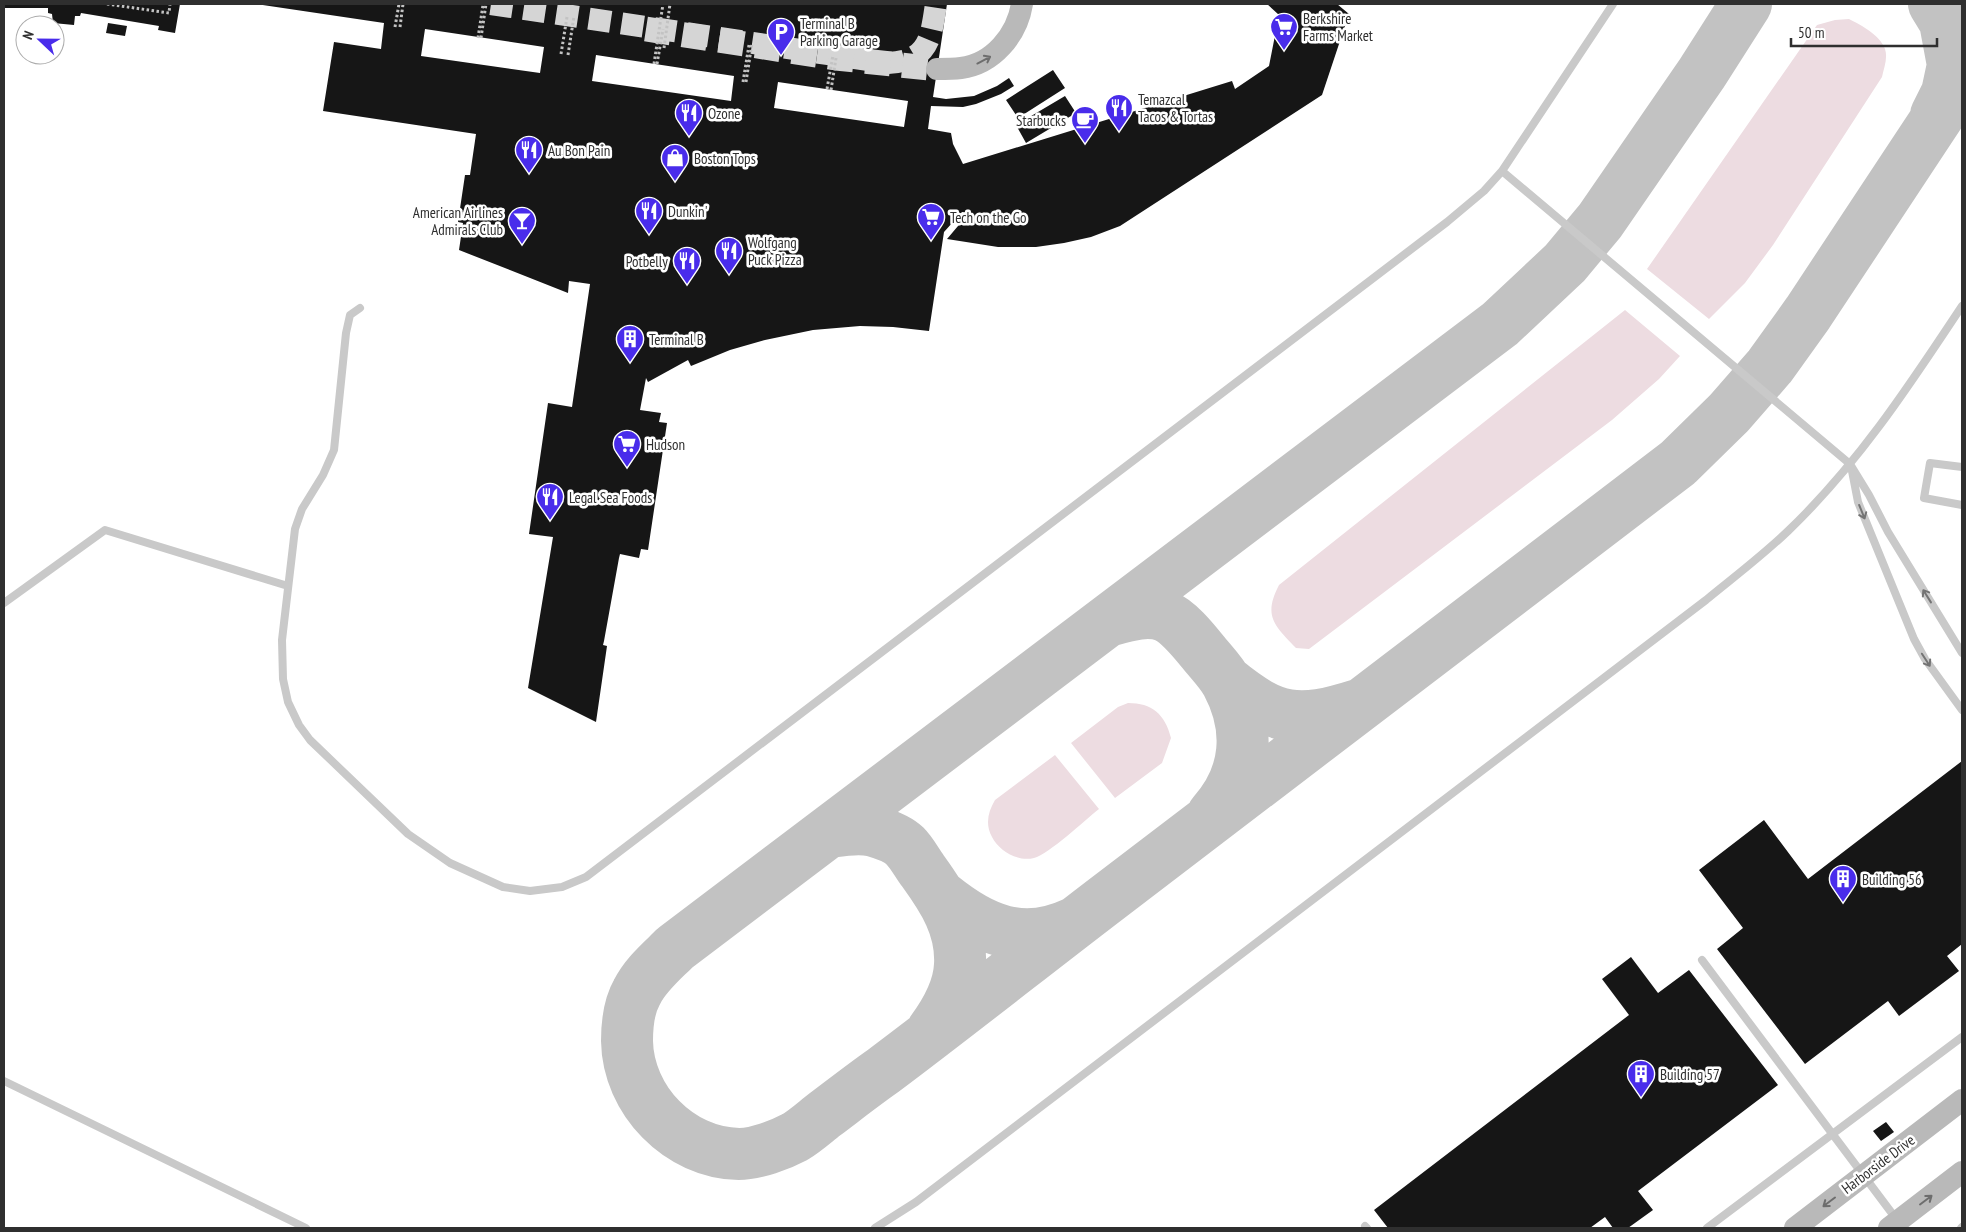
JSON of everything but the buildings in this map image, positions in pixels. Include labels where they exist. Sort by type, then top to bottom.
[{"type":"street","points":[[937,69],[972,66],[986,60],[998,51],[1015,26],[1022,4]]},
{"type":"street","name":"Harborside Drive","points":[[1795,1228],[1863,1176],[1959,1109]]},
{"type":"street","points":[[1894,1225],[1962,1172]]},
{"type":"lane","points":[[360,308],[350,315],[346,333],[334,450],[323,475],[302,509],[295,529],[282,640],[283,678],[288,702],[299,725],[310,740],[408,834],[437,855],[503,887],[530,891],[562,887],[586,877],[1447,222],[1484,191],[1502,171],[1614,4]]},
{"type":"lane","points":[[1502,171],[1850,464],[1888,532],[1962,652]]},
{"type":"lane","points":[[875,1228],[932,1190],[1706,600],[1760,556],[1788,531],[1850,464],[1894,409],[1962,306]]},
{"type":"lane","points":[[1962,467],[1930,462],[1924,498],[1962,505]]},
{"type":"lane","points":[[1850,464],[1858,502],[1914,639],[1925,658],[1962,710]]},
{"type":"lane","points":[[4,603],[105,530],[288,586]]},
{"type":"lane","points":[[1702,960],[1863,1176],[1894,1225]]},
{"type":"lane","points":[[1707,1228],[1962,1037]]},
{"type":"lane","points":[[4,1081],[306,1228]]},
{"type":"path","points":[[107,4],[169,13],[170,4]]},
{"type":"path","points":[[398,27],[401,4]]},
{"type":"path","points":[[479,38],[485,4]]},
{"type":"path","points":[[662,30],[656,64],[663,4]]},
{"type":"path","points":[[664,48],[670,4]]},
{"type":"path","points":[[568,55],[574,16]]},
{"type":"path","points":[[561,54],[567,17]]},
{"type":"path","points":[[744,82],[751,44]]},
{"type":"path","points":[[829,90],[834,57]]},
{"type":"shaded area","points":[[1849,19],[1870,31],[1883,44],[1886,56],[1882,77],[1773,245],[1745,283],[1709,319],[1647,269],[1817,25],[1835,20]]},
{"type":"shaded area","points":[[1625,310],[1680,356],[1659,379],[1612,420],[1309,649],[1296,648],[1273,620],[1272,605],[1279,585]]},
{"type":"shaded area","points":[[1128,703],[1144,705],[1156,711],[1165,722],[1171,738],[1162,763],[1115,798],[1071,743],[1118,707]]},
{"type":"shaded area","points":[[1055,755],[1099,809],[1041,855],[1028,859],[1016,857],[999,847],[992,837],[988,823],[991,809],[995,800]]},
{"type":"taxiway","points":[[1746,4],[1702,73],[1600,221],[1565,263],[1500,324],[675,948],[654,968],[634,997],[630,1009],[627,1041],[630,1063],[636,1083],[647,1102],[661,1119],[677,1133],[696,1144],[717,1151],[739,1154],[768,1148],[799,1135],[1678,463],[1729,413],[1770,366],[1808,313],[1962,80]]},
{"type":"taxiway","points":[[1934,4],[1945,22],[1953,65],[1947,93],[1936,115]]},
{"type":"taxiway","points":[[1108,621],[1144,613],[1165,616],[1186,632],[1227,683],[1240,717],[1242,751],[1233,783],[1225,799],[1213,814]]},
{"type":"taxiway","points":[[1226,681],[1259,704],[1273,711],[1288,715],[1319,715],[1358,705]]},
{"type":"taxiway","points":[[829,832],[863,829],[874,831],[899,841],[910,852],[931,882],[950,915],[955,927],[960,952],[959,974],[951,1000],[932,1031]]},
{"type":"taxiway","points":[[942,897],[957,909],[973,918],[988,926],[1004,931],[1038,934],[1074,923]]},
{"type":"tunnel","points":[[491,4],[888,63],[912,58],[926,46],[936,4]]},
{"type":"tunnel","points":[[646,29],[836,58],[937,69]]},
{"type":"place","name":"Berkshire Farms Market","points":[[1284,51]]},
{"type":"place","name":"Terminal B Parking Garage","points":[[781,56]]},
{"type":"place","name":"Temazcal Tacos & Tortas","points":[[1119,132]]},
{"type":"place","name":"Ozone","points":[[689,137]]},
{"type":"place","name":"Starbucks","points":[[1085,144]]},
{"type":"place","name":"Au Bon Pain","points":[[529,174]]},
{"type":"place","name":"Boston Tops","points":[[675,182]]},
{"type":"place","name":"Dunkin'","points":[[649,235]]},
{"type":"place","name":"Tech on the Go","points":[[931,241]]},
{"type":"place","name":"American Airlines Admirals Club","points":[[522,245]]},
{"type":"place","name":"Wolfgang Puck Pizza","points":[[729,275]]},
{"type":"place","name":"Potbelly","points":[[687,285]]},
{"type":"place","name":"Terminal B","points":[[630,363]]},
{"type":"place","name":"Hudson","points":[[627,468]]},
{"type":"place","name":"Legal Sea Foods","points":[[550,521]]},
{"type":"place","name":"Building 56","points":[[1843,903]]},
{"type":"place","name":"Building 57","points":[[1641,1098]]}]
